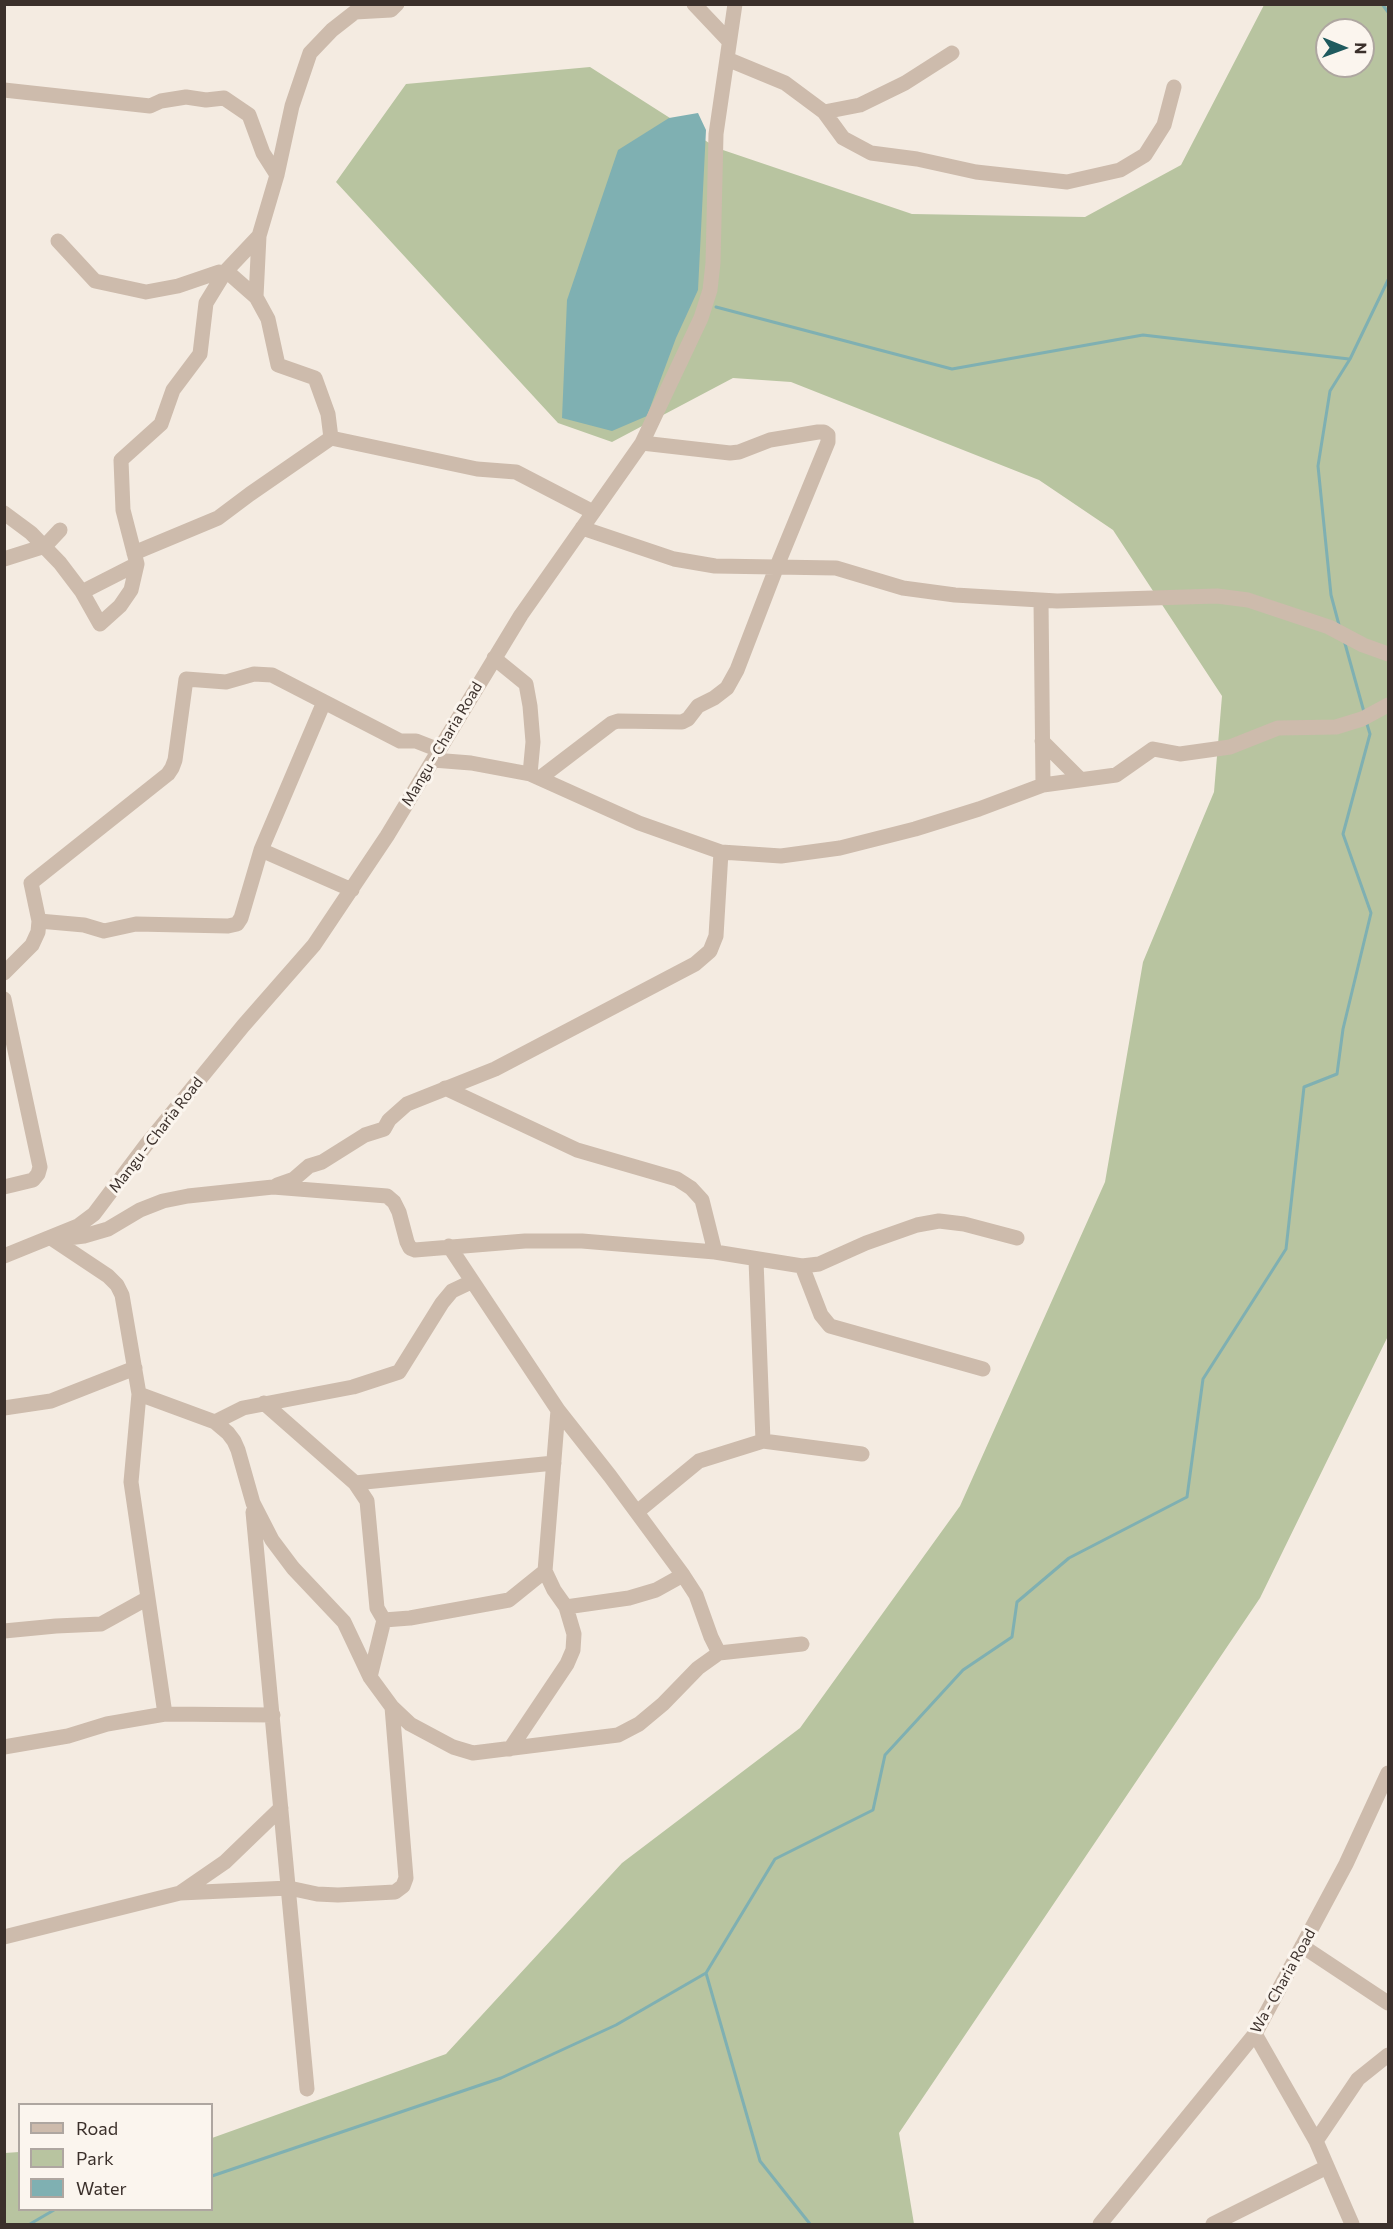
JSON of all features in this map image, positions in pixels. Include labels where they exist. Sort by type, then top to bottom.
[{"type":"street","points":[[256,297],[259,236],[277,175],[292,106],[310,53],[332,30],[355,12],[391,10],[397,4]]},
{"type":"street","points":[[694,4],[729,41]]},
{"type":"street","name":"Mangu - Charia Road","points":[[4,1256],[78,1226],[94,1214],[243,1026],[314,945],[352,890],[521,615],[642,443],[701,318],[710,290],[713,263],[716,134],[735,4]]},
{"type":"street","points":[[824,112],[860,105],[905,83],[952,53]]},
{"type":"street","points":[[727,59],[785,83],[824,112],[843,138],[871,153],[917,159],[976,172],[1067,182],[1120,170],[1145,155],[1164,125],[1174,87]]},
{"type":"street","points":[[4,90],[150,106],[160,101],[186,97],[206,100],[224,98],[249,115],[263,153],[277,175]]},
{"type":"street","points":[[4,513],[45,546],[82,592],[100,624],[120,606],[130,590],[136,558],[123,510],[122,460],[161,424],[173,390],[200,354],[206,303],[225,272],[259,236]]},
{"type":"street","points":[[58,241],[96,281],[146,292],[178,286],[211,274],[225,272],[256,297],[268,319],[278,365],[315,378],[328,414],[331,438]]},
{"type":"street","points":[[535,776],[612,723],[618,721],[682,722],[688,719],[698,706],[727,688],[737,670],[828,442],[828,435],[818,432],[770,440],[739,452],[730,453],[642,443]]},
{"type":"street","points":[[82,592],[136,558],[218,518],[331,438],[477,469],[516,472],[593,512]]},
{"type":"street","points":[[582,528],[674,559],[715,566],[836,568],[903,588],[965,596],[1041,601],[1217,596],[1238,598],[1305,618],[1329,627],[1363,645],[1389,654]]},
{"type":"street","points":[[4,559],[45,546],[60,530]]},
{"type":"street","points":[[1041,601],[1042,785]]},
{"type":"street","points":[[494,658],[526,684],[530,706],[535,776]]},
{"type":"street","points":[[4,974],[32,945],[38,932],[39,921],[31,883],[168,774],[172,768],[186,679],[226,682],[264,673],[272,675],[400,741],[416,741],[436,755],[535,776],[639,823],[721,852],[781,856],[840,848],[915,829],[979,809],[1042,785],[1116,775],[1153,749],[1180,753],[1230,747],[1278,728],[1336,727],[1362,719],[1389,705]]},
{"type":"street","points":[[39,921],[84,925],[104,932],[136,924],[228,926],[237,924],[241,918],[261,850],[324,702]]},
{"type":"street","points":[[1042,741],[1080,779]]},
{"type":"street","points":[[261,850],[352,890]]},
{"type":"street","points":[[273,1187],[294,1179],[309,1167],[322,1162],[365,1135],[384,1129],[407,1104],[495,1069],[695,964],[710,951],[716,936],[721,852]]},
{"type":"street","points":[[4,999],[11,1062],[40,1167],[33,1180],[4,1187]]},
{"type":"street","points":[[445,1088],[577,1150],[677,1179],[691,1188],[702,1200],[715,1252]]},
{"type":"street","points":[[36,1243],[84,1236],[108,1229],[140,1210],[163,1201],[188,1196],[273,1187],[387,1196],[399,1212],[410,1248],[416,1250],[525,1241],[582,1241],[715,1252],[802,1266],[819,1264],[866,1243],[917,1225],[939,1221],[964,1224],[1017,1238]]},
{"type":"street","points":[[54,1240],[108,1276],[117,1285],[122,1295],[139,1394],[130,1474],[165,1714]]},
{"type":"street","points":[[449,1246],[558,1410],[683,1575],[696,1595],[719,1653]]},
{"type":"street","points":[[756,1260],[763,1441]]},
{"type":"street","points":[[802,1266],[821,1315],[830,1326],[983,1369]]},
{"type":"street","points":[[215,1422],[243,1408],[353,1387],[399,1372],[442,1303],[452,1291],[471,1282]]},
{"type":"street","points":[[4,1407],[51,1401],[135,1368]]},
{"type":"street","points":[[139,1394],[215,1422],[234,1441],[253,1503],[272,1540],[293,1568],[344,1622],[370,1677],[392,1707],[410,1724],[453,1747],[473,1753],[618,1735],[639,1724],[663,1704],[698,1668],[719,1653],[802,1644]]},
{"type":"street","points":[[264,1403],[355,1483],[367,1501],[377,1608],[384,1620],[370,1677]]},
{"type":"street","points":[[510,1749],[567,1664],[573,1650],[574,1634],[566,1606],[554,1590],[545,1571],[558,1410]]},
{"type":"street","points":[[637,1512],[699,1461],[763,1441],[862,1454]]},
{"type":"street","points":[[355,1483],[554,1463]]},
{"type":"street","points":[[253,1503],[308,2089]]},
{"type":"street","points":[[384,1620],[410,1618],[509,1600],[545,1571]]},
{"type":"street","points":[[566,1606],[629,1598],[656,1590],[683,1575]]},
{"type":"street","points":[[4,1631],[101,1624],[148,1598]]},
{"type":"street","points":[[4,1937],[180,1893],[289,1888],[316,1894],[338,1895],[395,1892],[403,1886],[406,1878],[392,1707]]},
{"type":"street","points":[[6,1744],[76,1735],[107,1724],[165,1714],[273,1715]]},
{"type":"street","name":"Wa - Charia Road","points":[[1103,2223],[1255,2034],[1346,1864],[1389,1773]]},
{"type":"street","points":[[180,1893],[225,1862],[281,1808]]},
{"type":"street","points":[[1302,1946],[1389,2003]]},
{"type":"street","points":[[1255,2034],[1316,2141],[1352,2224]]},
{"type":"street","points":[[1316,2141],[1358,2079],[1389,2055]]},
{"type":"street","points":[[1213,2224],[1327,2167]]},
{"type":"green space","points":[[1264,5],[1388,5],[1388,1336],[1260,1598],[899,2133],[914,2224],[5,2224],[5,2153],[18,2152],[18,2211],[213,2211],[213,2138],[446,2054],[622,1863],[800,1728],[960,1506],[1105,1182],[1143,962],[1214,792],[1222,696],[1113,530],[1039,480],[791,382],[733,378],[612,442],[558,423],[336,182],[406,84],[590,67],[717,148],[912,214],[1085,217],[1181,165]]},
{"type":"water","points":[[698,113],[706,130],[698,290],[676,338],[647,416],[612,431],[562,418],[567,300],[618,150],[669,118]]},
{"type":"waterway","points":[[1382,4],[1388,12]]},
{"type":"waterway","points":[[1339,625],[1331,595],[1318,466],[1330,391],[1350,359],[1388,280]]},
{"type":"waterway","points":[[716,307],[952,369],[1143,335],[1349,359]]},
{"type":"waterway","points":[[1344,640],[1364,712]]},
{"type":"waterway","points":[[213,2176],[501,2078],[616,2025],[706,1973],[775,1859],[873,1810],[885,1755],[963,1670],[1012,1637],[1017,1602],[1069,1558],[1187,1497],[1203,1379],[1286,1249],[1304,1087],[1337,1074],[1343,1029],[1371,913],[1343,834],[1370,734],[1366,721]]},
{"type":"waterway","points":[[706,1973],[760,2161],[810,2224]]},
{"type":"waterway","points":[[30,2224],[52,2211]]}]
